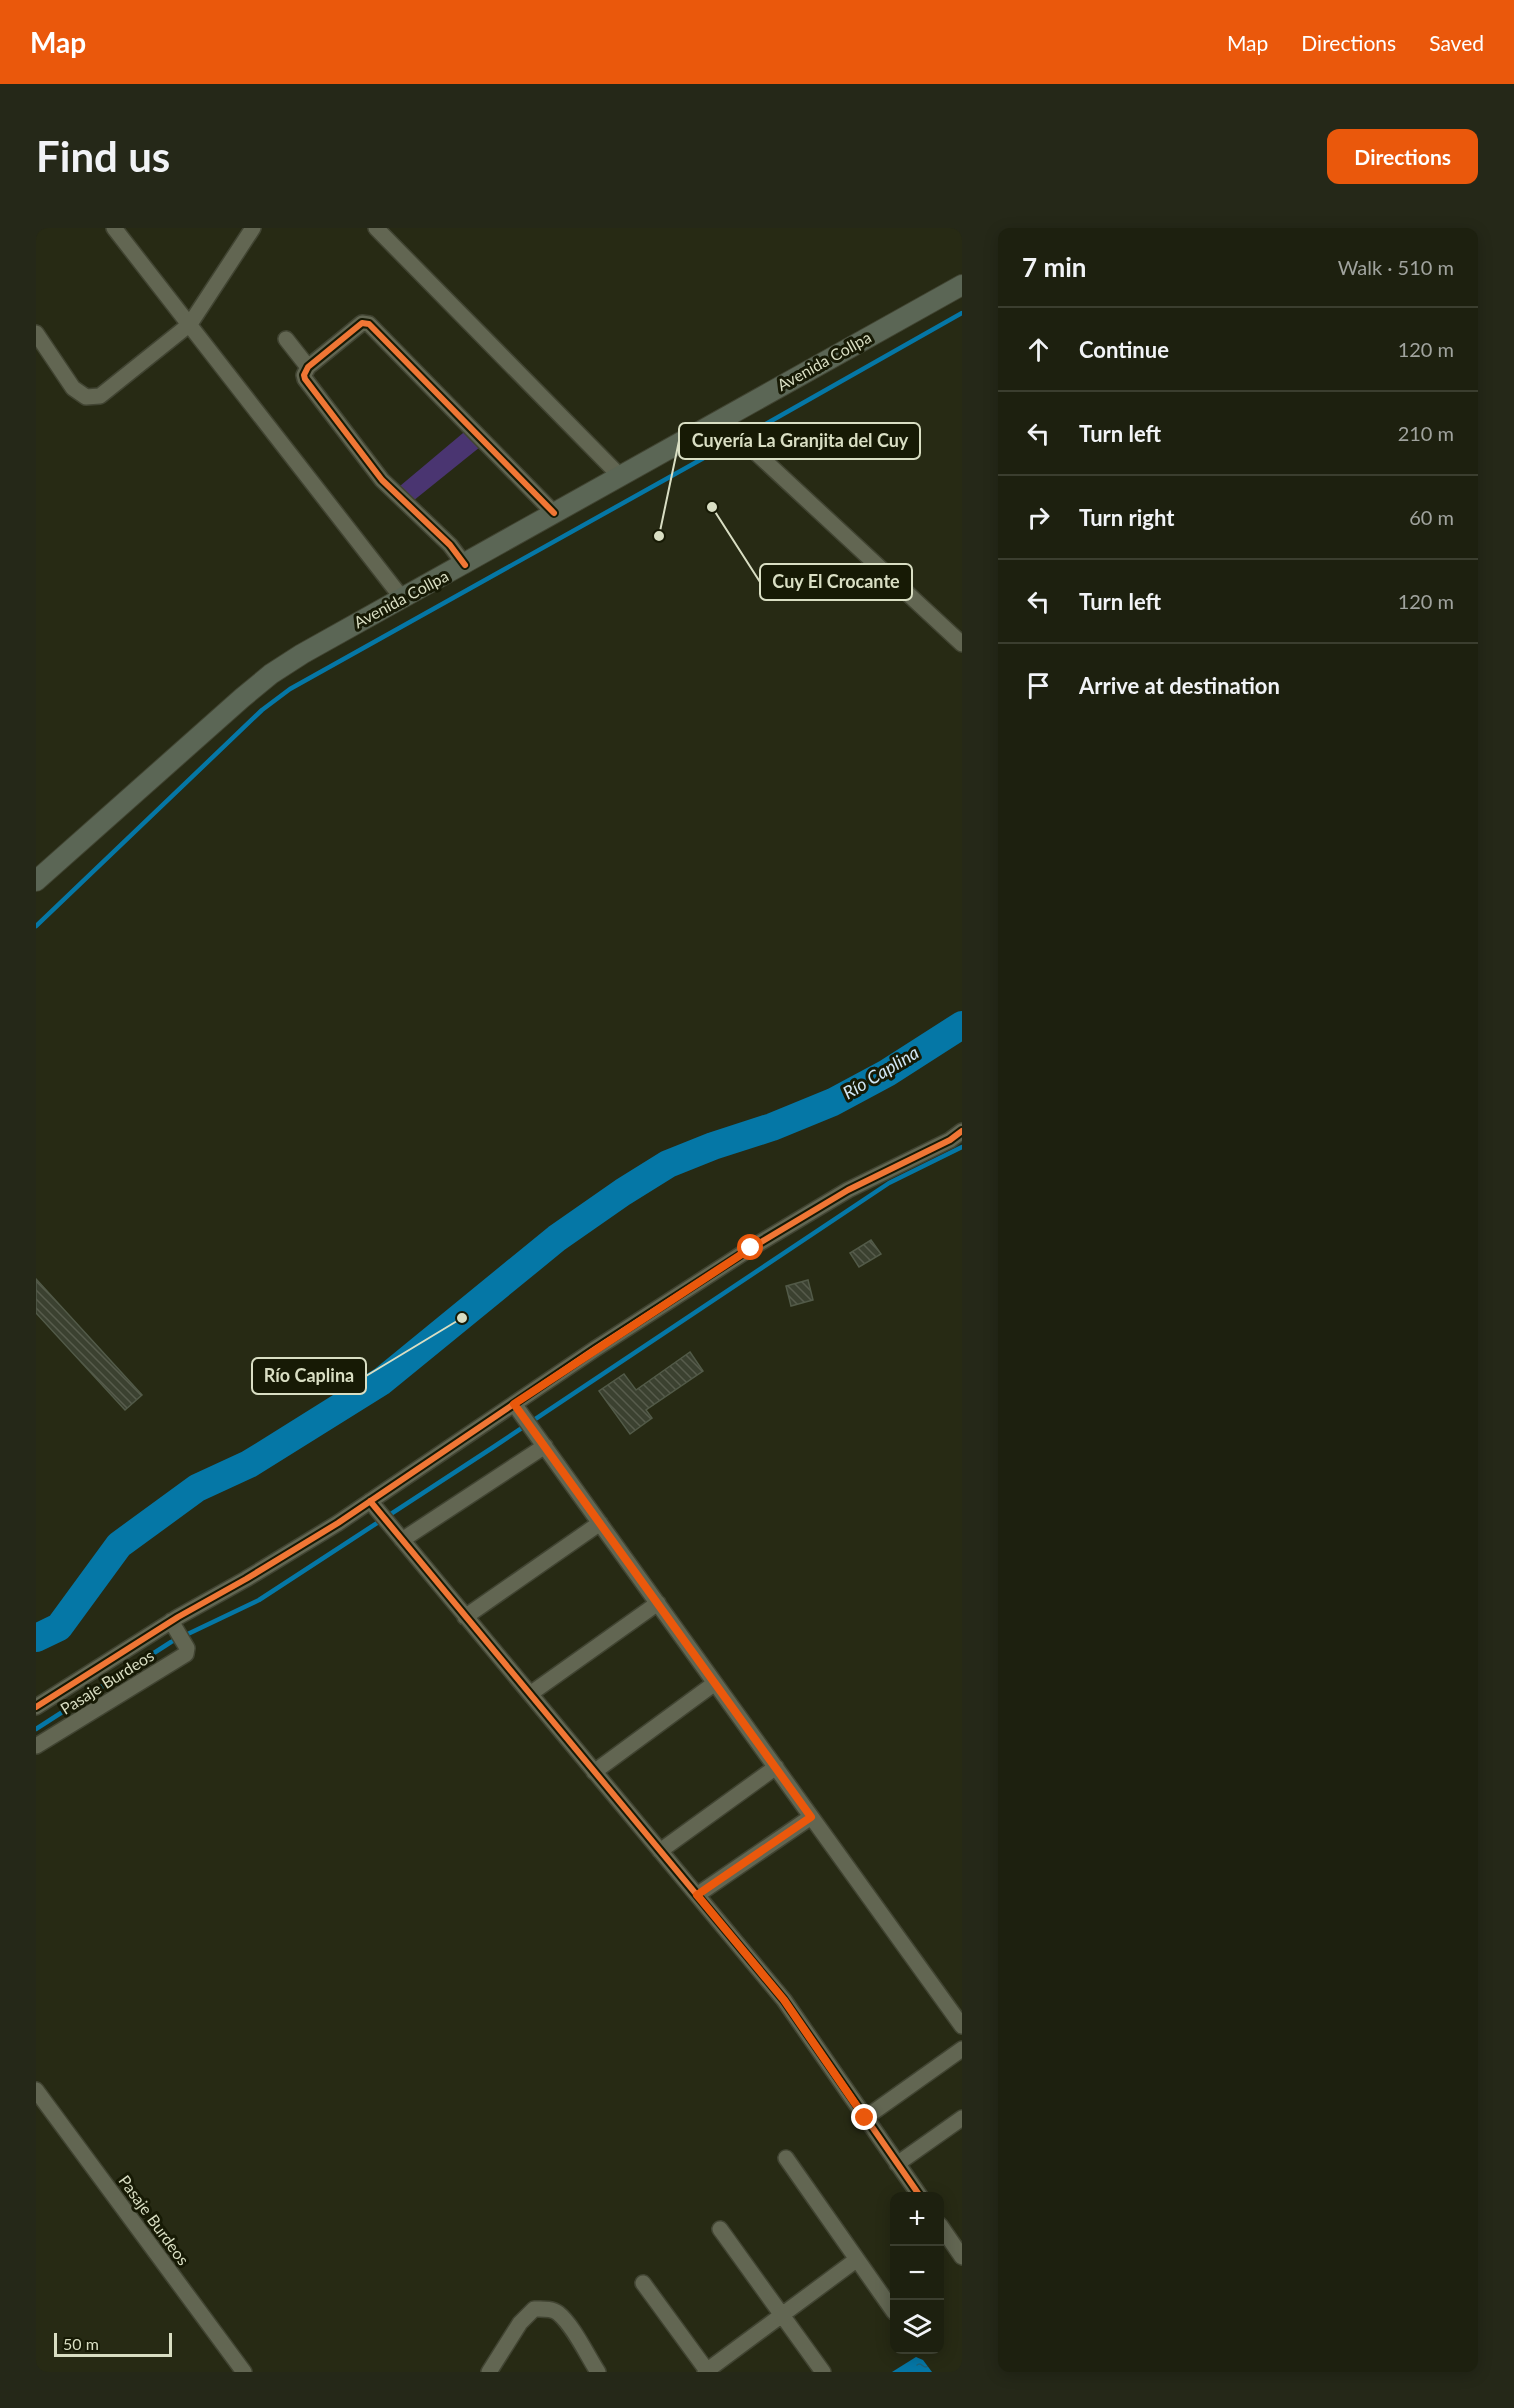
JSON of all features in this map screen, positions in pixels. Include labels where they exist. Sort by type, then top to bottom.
[{"type":"main road","name":"Avenida Collpa","points":[[36,881],[271,674],[302,654],[465,565],[724,417],[962,285]]},
{"type":"street","points":[[114,228],[402,598]]},
{"type":"street","points":[[36,333],[73,388],[86,397],[100,396],[190,324],[253,228]]},
{"type":"street","points":[[376,228],[620,476]]},
{"type":"street","points":[[465,565],[450,545],[382,480],[305,379],[304,375],[308,367],[362,323],[369,324],[554,513]]},
{"type":"street","points":[[286,339],[308,367]]},
{"type":"street","points":[[724,417],[753,450],[962,644]]},
{"type":"street","points":[[36,1707],[178,1632],[246,1580],[379,1513],[514,1404],[751,1248],[848,1190],[950,1140],[962,1131]]},
{"type":"street","points":[[514,1404],[962,2026]]},
{"type":"street","points":[[402,1540],[545,1446]]},
{"type":"street","points":[[379,1513],[784,2000],[917,2192]]},
{"type":"street","points":[[465,1617],[600,1523]]},
{"type":"street","points":[[530,1694],[658,1603]]},
{"type":"street","name":"Pasaje Burdeos","points":[[36,1746],[186,1654],[187,1648],[178,1632]]},
{"type":"street","points":[[594,1772],[716,1683]]},
{"type":"street","points":[[660,1851],[776,1767]]},
{"type":"street","points":[[697,1895],[811,1817]]},
{"type":"street","points":[[865,2118],[962,2049]]},
{"type":"street","name":"Pasaje Burdeos","points":[[36,2090],[244,2372]]},
{"type":"street","points":[[897,2164],[962,2118]]},
{"type":"street","points":[[786,2158],[890,2307]]},
{"type":"street","points":[[720,2229],[823,2372]]},
{"type":"street","points":[[944,2232],[962,2257]]},
{"type":"street","points":[[643,2283],[707,2371],[856,2260]]},
{"type":"street","points":[[489,2372],[520,2323],[534,2309],[556,2311],[568,2325],[598,2372]]},
{"type":"shaded area","points":[[469,428],[485,443],[413,501],[400,486]]},
{"type":"water","points":[[916,2357],[923,2360],[932,2372],[892,2372]]},
{"type":"building","points":[[871,1240],[881,1254],[859,1267],[850,1253]]},
{"type":"building","points":[[36,1279],[142,1395],[125,1410],[36,1313]]},
{"type":"building","points":[[808,1280],[813,1300],[791,1306],[786,1286]]},
{"type":"building","points":[[690,1352],[703,1371],[646,1410],[652,1418],[630,1434],[599,1391],[624,1374],[636,1390]]},
{"type":"waterway","points":[[748,434],[962,313]]},
{"type":"waterway","points":[[36,926],[262,710],[290,689],[727,445]]},
{"type":"waterway","name":"Río Caplina","points":[[36,1638],[59,1627],[119,1545],[197,1488],[249,1464],[382,1381],[557,1238],[623,1192],[668,1164],[713,1146],[772,1127],[833,1102],[887,1073],[962,1025]]},
{"type":"waterway","points":[[36,1729],[171,1642],[259,1600],[492,1448],[889,1183],[962,1147]]},
{"type":"cycle path","points":[[465,565],[450,545],[382,480],[305,379],[304,375],[308,367],[362,323],[369,324],[554,513]]},
{"type":"cycle path","points":[[36,1707],[178,1617],[338,1523],[595,1349],[751,1248],[848,1190],[950,1140],[962,1131]]},
{"type":"cycle path","points":[[370,1501],[784,2000],[917,2192]]},
{"type":"place","name":"Cuy El Crocante","points":[[712,507]]},
{"type":"place","name":"Cuyería La Granjita del Cuy","points":[[659,536]]},
{"type":"place","name":"Río Caplina","points":[[462,1318]]},
{"type":"route","points":[[751,1248],[514,1404],[811,1817],[697,1895],[784,2000],[865,2118]]}]
